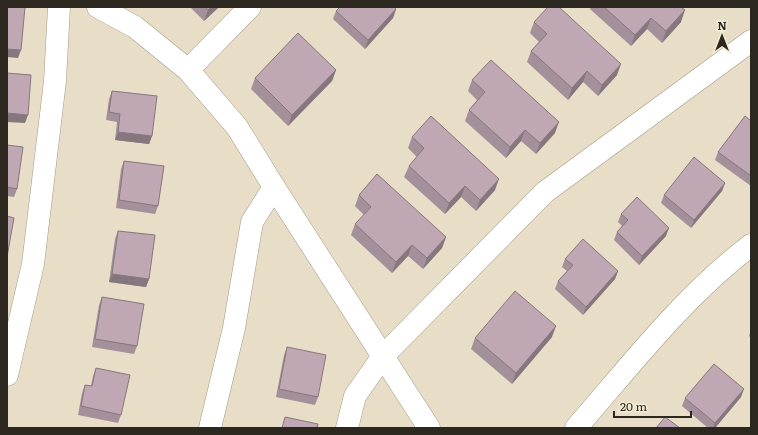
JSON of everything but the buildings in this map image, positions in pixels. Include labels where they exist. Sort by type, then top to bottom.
[{"type":"street","points":[[7,375],[33,264],[55,81],[59,7]]},
{"type":"street","points":[[98,7],[135,27],[188,70],[237,127],[383,356],[431,427]]},
{"type":"street","points":[[188,70],[250,7]]},
{"type":"street","points":[[347,428],[355,396],[383,356],[545,192],[751,41]]},
{"type":"street","points":[[210,428],[234,328],[252,222],[274,187]]},
{"type":"street","points":[[576,428],[680,309],[735,257],[751,245]]}]
